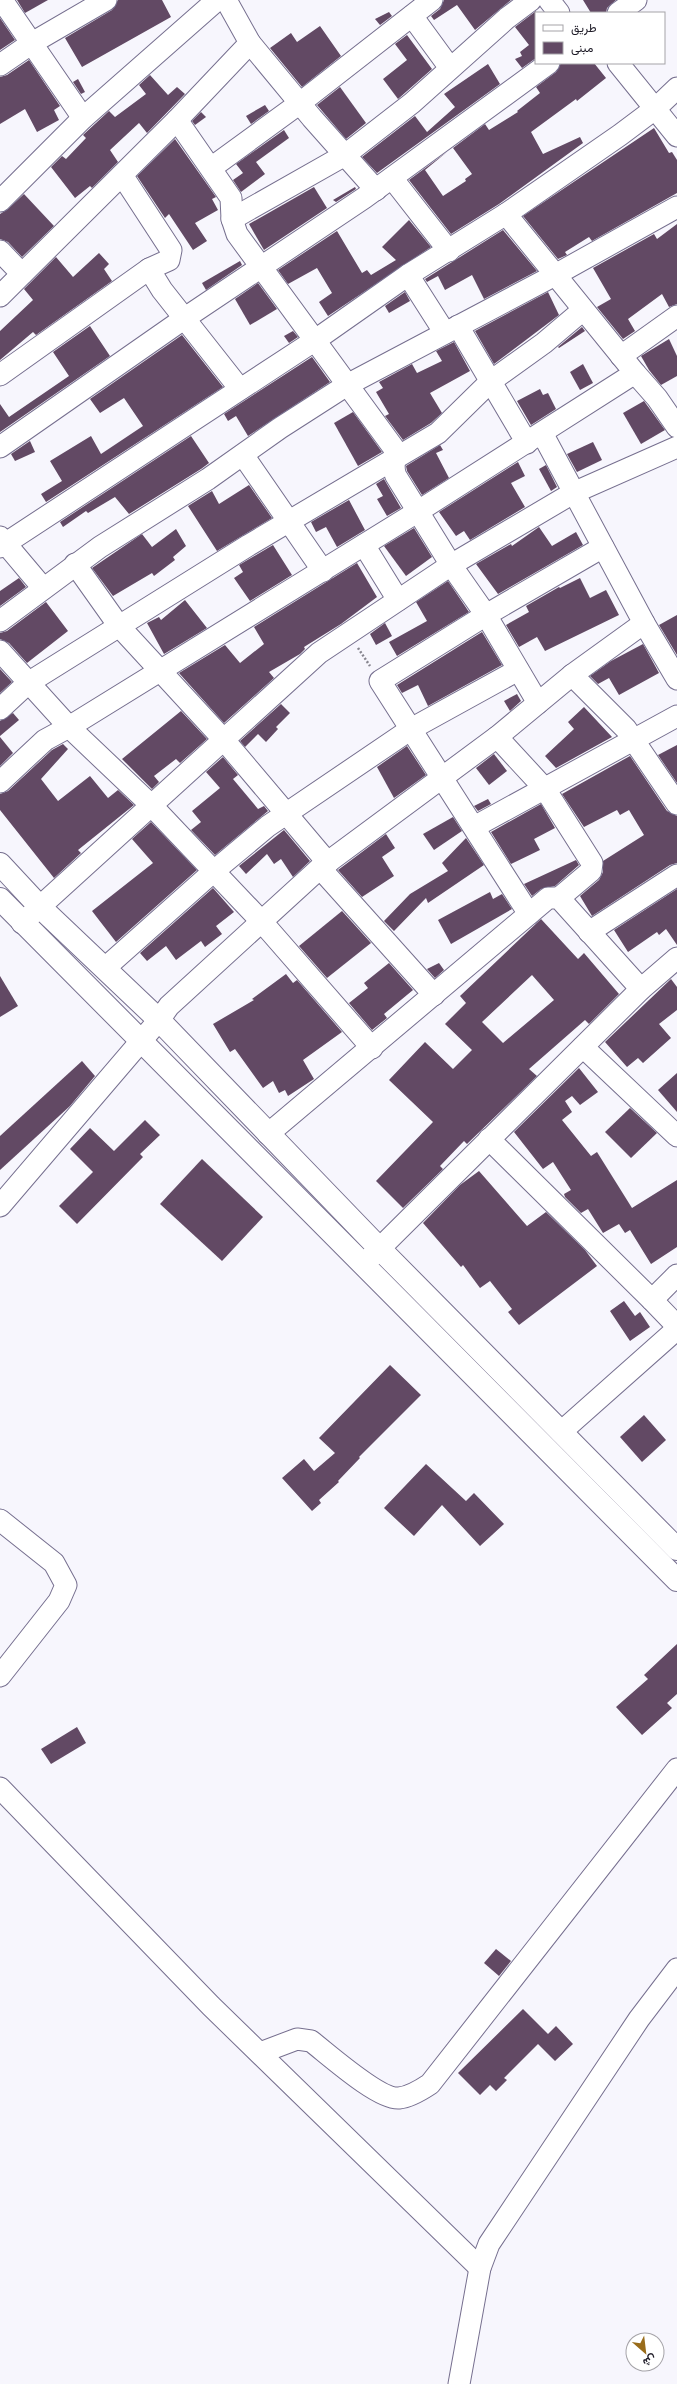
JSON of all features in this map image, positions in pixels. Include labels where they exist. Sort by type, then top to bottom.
[{"type":"main road","points":[[0,864],[40,906],[159,1020],[379,1248],[677,1549]]},
{"type":"main road","points":[[1,901],[677,1580]]},
{"type":"street","points":[[2,0],[83,118]]},
{"type":"street","points":[[0,65],[32,43],[106,0]]},
{"type":"street","points":[[0,201],[83,118],[217,0]]},
{"type":"street","points":[[226,0],[250,43],[300,104],[376,190]]},
{"type":"street","points":[[211,168],[300,104],[432,0]]},
{"type":"street","points":[[232,219],[345,155],[412,102],[507,18],[531,0]]},
{"type":"street","points":[[549,0],[558,12]]},
{"type":"street","points":[[619,12],[636,0]]},
{"type":"street","points":[[412,16],[450,68]]},
{"type":"street","points":[[0,296],[178,120],[250,43]]},
{"type":"street","points":[[0,448],[185,318],[261,269],[376,190],[548,64]]},
{"type":"street","points":[[619,64],[656,108],[677,136]]},
{"type":"street","points":[[43,588],[2,543],[314,341],[408,275],[449,251],[506,214],[656,108],[677,88]]},
{"type":"street","points":[[178,120],[231,198],[234,229],[261,269],[393,447],[395,460],[392,468],[417,512],[486,615],[538,704]]},
{"type":"street","points":[[0,375],[148,269],[169,260],[171,250],[122,175]]},
{"type":"street","points":[[392,178],[449,251]]},
{"type":"street","points":[[0,621],[75,564],[208,479],[347,385],[555,275],[677,207]]},
{"type":"street","points":[[506,214],[635,373],[658,398],[677,427]]},
{"type":"street","points":[[0,251],[22,274]]},
{"type":"street","points":[[148,269],[240,389]]},
{"type":"street","points":[[408,275],[491,381],[573,493],[644,623],[677,679]]},
{"type":"street","points":[[0,709],[28,683],[290,521],[395,460],[445,428],[491,381],[544,343],[583,310]]},
{"type":"street","points":[[621,356],[677,316]]},
{"type":"street","points":[[0,782],[45,740],[69,727],[364,545],[635,373]]},
{"type":"street","points":[[22,923],[319,653],[348,632],[452,565],[573,493],[677,447]]},
{"type":"street","points":[[243,455],[323,570]]},
{"type":"street","points":[[364,545],[398,600]]},
{"type":"street","points":[[529,914],[380,681],[486,615],[603,547]]},
{"type":"street","points":[[75,564],[119,626],[224,740],[287,813],[324,866],[434,995]]},
{"type":"street","points":[[0,1206],[159,1020],[169,1006],[324,866],[497,737],[572,676],[644,623]]},
{"type":"street","points":[[0,651],[69,727],[151,806],[262,922],[372,1048]]},
{"type":"street","points":[[105,968],[214,871],[268,826],[411,729],[518,670]]},
{"type":"street","points":[[572,676],[634,739],[677,804]]},
{"type":"street","points":[[474,827],[677,716]]},
{"type":"street","points":[[268,1134],[372,1048],[548,898],[559,898],[591,871],[592,863],[545,789],[497,737]]},
{"type":"street","points":[[590,932],[677,875]]},
{"type":"street","points":[[559,898],[641,989]]},
{"type":"street","points":[[364,1264],[641,989],[677,958]]},
{"type":"street","points":[[582,1047],[677,1136]]},
{"type":"street","points":[[489,1139],[677,1326]]},
{"type":"street","points":[[652,1300],[677,1275]]},
{"type":"street","points":[[561,1432],[677,1329]]},
{"type":"street","points":[[0,1520],[54,1563],[66,1585],[59,1601],[0,1676]]},
{"type":"street","points":[[260,2053],[297,2039],[311,2041],[381,2094],[398,2098],[415,2093],[430,2084],[677,1769]]},
{"type":"street","points":[[0,1788],[260,2053],[480,2268]]},
{"type":"street","points":[[459,2384],[480,2268],[489,2244],[639,2019],[677,1969]]},
{"type":"path","points":[[348,632],[380,681]]},
{"type":"building","points":[[17,0],[48,0],[25,13]]},
{"type":"building","points":[[118,0],[162,0],[171,17],[82,67],[65,38],[112,10]]},
{"type":"building","points":[[444,0],[511,0],[475,30],[457,5],[434,20],[431,16],[440,9]]},
{"type":"building","points":[[583,0],[616,0],[607,8],[606,12],[590,12]]},
{"type":"building","points":[[536,11],[535,59],[522,68],[515,59],[522,56],[520,52],[529,45],[515,27]]},
{"type":"building","points":[[389,12],[392,16],[380,25],[375,19]]},
{"type":"building","points":[[0,18],[15,40],[0,50]]},
{"type":"building","points":[[320,26],[341,56],[302,87],[270,48],[291,33],[297,42]]},
{"type":"building","points":[[407,35],[432,69],[398,99],[383,79],[407,60],[395,44]]},
{"type":"building","points":[[29,60],[60,106],[54,110],[59,120],[37,132],[25,109],[0,124],[0,77],[7,75]]},
{"type":"building","points":[[488,64],[500,84],[377,173],[362,157],[415,116],[427,132],[455,107],[444,94]]},
{"type":"building","points":[[560,64],[595,64],[606,78],[577,101],[576,99],[531,132],[543,154],[580,137],[583,143],[499,204],[451,234],[409,180],[447,152],[425,170],[443,196],[466,181],[465,179],[472,174],[453,148],[485,124],[489,130],[518,112],[517,111],[540,93],[536,87],[556,72]]},
{"type":"building","points":[[150,75],[168,95],[177,87],[185,94],[147,133],[139,123],[110,150],[118,162],[92,188],[90,186],[75,198],[51,167],[62,156],[66,159],[86,138],[83,135],[109,111],[115,117],[146,94],[139,85]]},
{"type":"building","points":[[78,79],[85,92],[81,94],[73,82]]},
{"type":"building","points":[[340,87],[366,123],[346,139],[317,105]]},
{"type":"building","points":[[265,105],[269,111],[251,124],[246,116]]},
{"type":"building","points":[[201,112],[206,117],[195,125],[192,121]]},
{"type":"building","points":[[654,128],[669,153],[672,152],[677,160],[677,193],[592,241],[589,237],[565,252],[567,255],[558,259],[523,216]]},
{"type":"building","points":[[284,130],[289,138],[256,162],[265,174],[241,192],[233,180],[243,173],[236,164]]},
{"type":"building","points":[[175,139],[216,197],[212,199],[218,210],[195,223],[207,241],[193,250],[169,214],[165,218],[137,176]]},
{"type":"building","points":[[314,187],[327,208],[264,250],[249,224]]},
{"type":"building","points":[[355,187],[356,189],[336,202],[333,200]]},
{"type":"building","points":[[24,194],[54,226],[22,257],[8,242],[0,239],[0,214],[8,209]]},
{"type":"building","points":[[409,220],[431,247],[328,316],[319,302],[332,293],[317,268],[288,284],[278,270],[337,231],[362,273],[367,270],[371,275],[396,260],[382,247]]},
{"type":"building","points":[[677,224],[677,304],[669,307],[662,294],[628,319],[635,331],[623,339],[597,307],[611,299],[593,268],[654,234],[657,239]]},
{"type":"building","points":[[503,230],[537,271],[484,299],[472,275],[445,290],[438,276],[427,282],[425,279]]},
{"type":"building","points":[[99,253],[109,264],[104,269],[112,281],[36,335],[33,332],[0,360],[0,331],[33,300],[24,289],[56,257],[73,277]]},
{"type":"building","points":[[240,261],[242,265],[206,290],[202,283]]},
{"type":"building","points":[[258,283],[277,309],[250,325],[235,299]]},
{"type":"building","points":[[405,292],[410,301],[389,313],[385,306]]},
{"type":"building","points":[[548,292],[559,315],[494,364],[475,331]]},
{"type":"building","points":[[90,326],[110,356],[0,432],[0,404],[9,417],[69,376],[53,352]]},
{"type":"building","points":[[582,327],[585,331],[559,348],[558,347]]},
{"type":"building","points":[[293,331],[298,337],[289,343],[284,336]]},
{"type":"building","points":[[182,335],[223,387],[46,502],[41,494],[62,481],[50,461],[91,436],[101,454],[143,426],[124,398],[100,413],[90,399]]},
{"type":"building","points":[[669,339],[677,356],[677,376],[661,385],[649,370],[641,356]]},
{"type":"building","points":[[454,342],[470,371],[430,393],[442,413],[431,423],[403,440],[385,416],[389,414],[376,392],[383,388],[379,382],[412,364],[417,373],[442,361],[436,351]]},
{"type":"building","points":[[312,357],[330,382],[248,436],[236,416],[228,421],[224,414]]},
{"type":"building","points":[[583,364],[593,383],[580,390],[570,372]]},
{"type":"building","points":[[540,389],[543,395],[548,393],[556,409],[531,425],[517,401]]},
{"type":"building","points":[[644,401],[665,430],[641,444],[623,413]]},
{"type":"building","points":[[353,412],[382,452],[358,466],[334,423]]},
{"type":"building","points":[[191,436],[209,463],[201,469],[129,514],[115,497],[88,513],[86,511],[63,527],[60,522]]},
{"type":"building","points":[[30,441],[35,452],[15,461],[11,454]]},
{"type":"building","points":[[593,442],[602,460],[577,472],[567,454]]},
{"type":"building","points":[[440,445],[443,450],[436,453],[449,478],[422,495],[407,471],[406,466]]},
{"type":"building","points":[[518,462],[525,476],[511,483],[525,507],[470,540],[464,531],[456,536],[439,512]]},
{"type":"building","points":[[546,465],[557,487],[551,491],[539,469]]},
{"type":"building","points":[[384,479],[401,508],[387,516],[377,499],[383,496],[376,484]]},
{"type":"building","points":[[249,485],[272,518],[217,551],[188,506],[212,491],[219,504]]},
{"type":"building","points":[[349,500],[365,530],[337,547],[326,527],[316,532],[311,522]]},
{"type":"building","points":[[539,527],[552,546],[576,532],[583,545],[498,594],[476,564],[511,544],[512,546]]},
{"type":"building","points":[[414,528],[432,557],[406,576],[384,546]]},
{"type":"building","points":[[176,529],[186,546],[173,557],[175,560],[154,576],[152,573],[113,596],[92,568],[142,534],[152,547]]},
{"type":"building","points":[[273,545],[292,575],[250,601],[234,578],[243,572],[239,565]]},
{"type":"building","points":[[357,563],[377,597],[341,624],[304,647],[305,649],[300,654],[269,672],[274,678],[224,723],[179,673],[225,645],[240,663],[264,644],[254,627]]},
{"type":"building","points":[[19,578],[26,587],[0,606],[0,591]]},
{"type":"building","points":[[580,578],[590,598],[606,590],[619,615],[545,651],[537,637],[519,647],[506,625],[529,612],[526,606],[559,587],[560,588]]},
{"type":"building","points":[[448,581],[469,612],[397,656],[389,642],[427,621],[416,602]]},
{"type":"building","points":[[185,600],[207,628],[164,654],[147,623],[159,617],[161,620]]},
{"type":"building","points":[[46,602],[68,631],[27,663],[9,643],[0,639],[0,633],[7,631]]},
{"type":"building","points":[[677,615],[677,655],[659,625]]},
{"type":"building","points":[[385,623],[392,636],[376,645],[370,634]]},
{"type":"building","points":[[482,632],[502,665],[428,706],[418,685],[402,693],[397,685]]},
{"type":"building","points":[[643,644],[659,673],[619,695],[609,678],[598,684],[590,676],[611,661]]},
{"type":"building","points":[[0,669],[12,682],[0,693]]},
{"type":"building","points":[[517,694],[521,701],[510,711],[504,701]]},
{"type":"building","points":[[281,704],[290,713],[276,727],[278,729],[266,742],[258,734],[245,747],[240,741]]},
{"type":"building","points":[[584,707],[612,737],[556,768],[545,756],[574,729],[568,722]]},
{"type":"building","points":[[181,711],[207,739],[180,763],[176,759],[154,776],[159,782],[152,789],[122,759]]},
{"type":"building","points":[[13,713],[19,720],[0,736],[0,721]]},
{"type":"building","points":[[0,737],[13,753],[0,766]]},
{"type":"building","points":[[63,744],[68,749],[41,779],[58,801],[90,776],[108,798],[118,790],[134,805],[78,850],[81,853],[54,878],[0,810],[0,794],[8,791],[52,750]]},
{"type":"building","points":[[677,745],[677,783],[658,755]]},
{"type":"building","points":[[407,746],[426,775],[394,798],[377,767]]},
{"type":"building","points":[[494,754],[507,771],[489,785],[476,768]]},
{"type":"building","points":[[630,756],[667,811],[677,816],[677,863],[670,865],[592,916],[580,896],[599,880],[603,872],[603,861],[644,835],[629,810],[620,815],[617,810],[584,827],[562,794]]},
{"type":"building","points":[[223,757],[238,775],[233,779],[258,809],[264,806],[268,811],[215,855],[191,830],[201,822],[192,811],[220,788],[206,772]]},
{"type":"building","points":[[488,799],[491,804],[478,811],[474,806]]},
{"type":"building","points":[[541,804],[555,828],[534,839],[540,850],[511,864],[491,832]]},
{"type":"building","points":[[453,817],[462,831],[434,850],[423,834]]},
{"type":"building","points":[[151,822],[197,870],[116,942],[92,911],[153,863],[132,839]]},
{"type":"building","points":[[284,830],[310,861],[293,877],[281,859],[274,864],[267,854],[246,874],[239,866]]},
{"type":"building","points":[[386,834],[395,848],[382,857],[394,876],[362,897],[338,870]]},
{"type":"building","points":[[466,838],[484,865],[428,903],[426,898],[394,931],[384,921],[410,894],[448,871],[442,863]]},
{"type":"building","points":[[576,860],[579,865],[555,886],[541,889],[532,896],[524,884]]},
{"type":"building","points":[[213,888],[234,912],[216,926],[222,934],[205,947],[201,941],[176,960],[166,946],[147,961],[140,953]]},
{"type":"building","points":[[677,889],[677,945],[666,929],[659,935],[657,932],[628,952],[614,930]]},
{"type":"building","points":[[490,892],[493,899],[502,894],[512,909],[451,944],[438,920]]},
{"type":"building","points":[[342,911],[371,943],[327,978],[299,946]]},
{"type":"building","points":[[541,919],[578,959],[584,953],[619,994],[589,1024],[585,1020],[529,1069],[537,1076],[467,1144],[464,1141],[440,1166],[443,1169],[403,1208],[376,1181],[433,1122],[389,1080],[425,1042],[453,1069],[472,1050],[445,1024],[466,1003],[460,996]],"holes":[[[532,975],[554,1000],[503,1043],[482,1022]]]},
{"type":"building","points":[[389,963],[413,990],[384,1014],[387,1018],[372,1030],[349,1003],[368,988],[364,983]]},
{"type":"building","points":[[439,963],[444,970],[435,978],[427,969]]},
{"type":"building","points":[[286,974],[293,983],[297,980],[342,1032],[303,1060],[314,1079],[288,1096],[285,1090],[279,1093],[273,1081],[263,1088],[235,1049],[230,1052],[213,1024],[254,1000],[252,999]]},
{"type":"building","points":[[0,976],[18,1006],[0,1017]]},
{"type":"building","points":[[671,979],[677,987],[677,1010],[659,1024],[671,1038],[643,1063],[638,1058],[627,1067],[605,1042]]},
{"type":"building","points":[[82,1061],[95,1076],[70,1106],[0,1170],[0,1136]]},
{"type":"building","points":[[579,1068],[598,1092],[580,1105],[572,1096],[565,1101],[572,1112],[562,1120],[591,1156],[597,1152],[632,1208],[677,1180],[677,1247],[651,1264],[630,1230],[625,1233],[619,1224],[603,1233],[588,1209],[581,1213],[565,1197],[564,1194],[571,1190],[553,1162],[543,1169],[514,1132]]},
{"type":"building","points":[[677,1073],[677,1112],[658,1090]]},
{"type":"building","points":[[630,1108],[657,1133],[631,1158],[605,1132]]},
{"type":"building","points":[[145,1120],[160,1135],[140,1154],[143,1157],[77,1224],[59,1206],[93,1172],[70,1149],[90,1128],[114,1151]]},
{"type":"building","points":[[202,1159],[263,1217],[222,1261],[160,1204]]},
{"type":"building","points":[[479,1171],[527,1226],[546,1212],[585,1250],[597,1266],[519,1325],[508,1312],[512,1309],[490,1281],[480,1288],[463,1265],[461,1267],[423,1223],[460,1185]]},
{"type":"building","points":[[624,1301],[635,1316],[640,1312],[650,1327],[630,1341],[610,1311]]},
{"type":"building","points":[[390,1365],[421,1395],[359,1457],[360,1458],[338,1481],[339,1482],[319,1500],[321,1503],[312,1511],[282,1478],[304,1459],[314,1471],[335,1453],[319,1438]]},
{"type":"building","points":[[644,1415],[666,1440],[642,1462],[620,1437]]},
{"type":"building","points":[[426,1464],[466,1501],[474,1493],[504,1524],[480,1546],[442,1505],[414,1536],[384,1508]]},
{"type":"building","points":[[677,1644],[677,1694],[667,1703],[672,1708],[642,1735],[616,1707],[648,1679],[644,1675]]},
{"type":"building","points":[[77,1727],[86,1743],[51,1764],[41,1749]]},
{"type":"building","points":[[496,1949],[511,1961],[499,1976],[484,1963]]},
{"type":"building","points":[[523,2009],[548,2034],[556,2026],[573,2044],[555,2061],[538,2044],[504,2078],[507,2080],[496,2091],[490,2085],[480,2095],[458,2073]]}]
